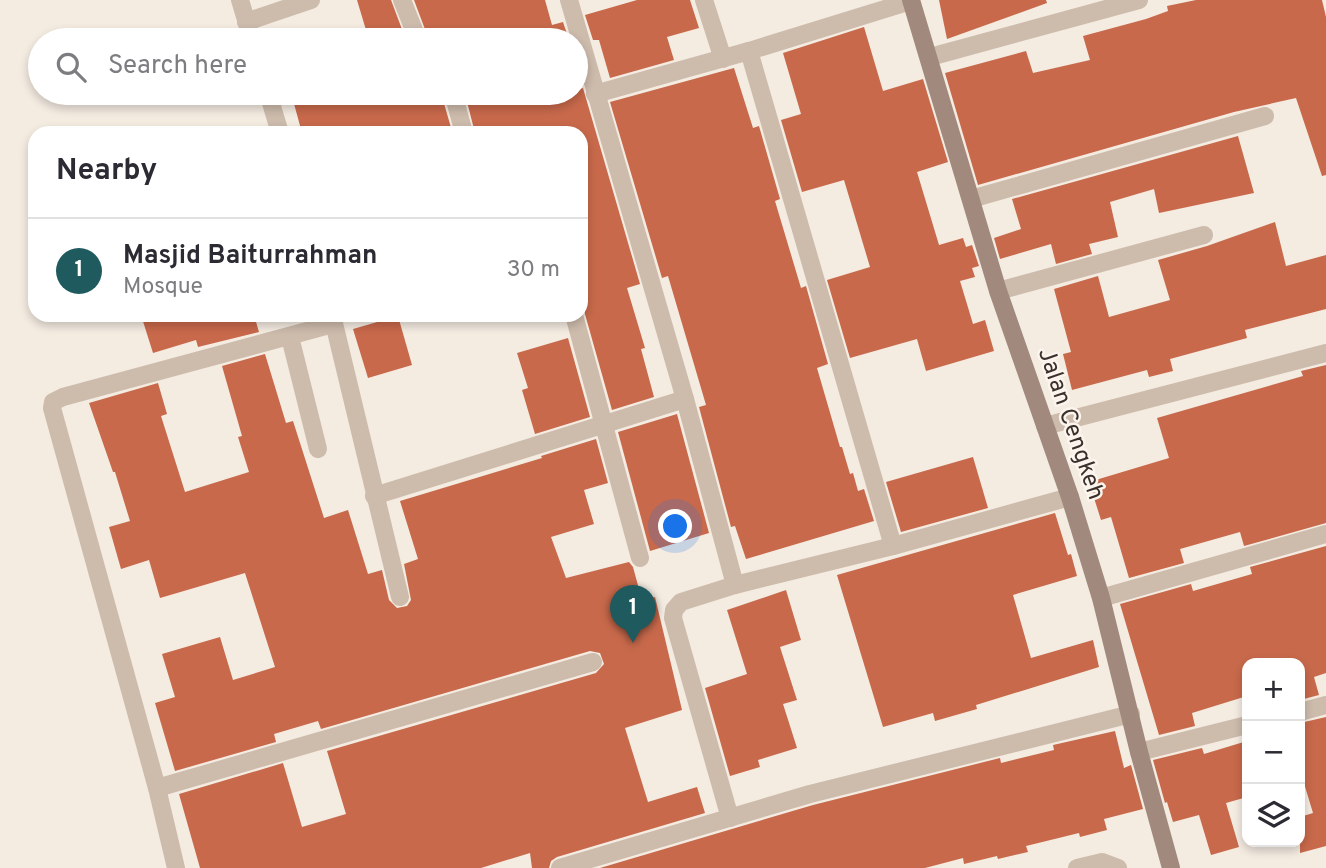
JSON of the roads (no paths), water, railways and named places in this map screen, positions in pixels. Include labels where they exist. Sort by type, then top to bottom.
[{"type":"street","points":[[240,0],[248,28]]},
{"type":"street","points":[[246,22],[311,0]]},
{"type":"street","points":[[402,0],[413,28]]},
{"type":"street","points":[[569,0],[577,28]]},
{"type":"street","points":[[704,0],[723,59]]},
{"type":"street","points":[[595,94],[723,59],[911,0]]},
{"type":"street","name":"Jalan Cengkeh","points":[[911,0],[998,291],[1070,497],[1101,598],[1171,868]]},
{"type":"street","points":[[929,57],[1139,0]]},
{"type":"street","points":[[749,51],[894,545]]},
{"type":"street","points":[[588,69],[685,399],[735,585]]},
{"type":"street","points":[[272,105],[278,126]]},
{"type":"street","points":[[456,105],[462,126]]},
{"type":"street","points":[[971,199],[1265,116]]},
{"type":"street","points":[[998,291],[1205,235]]},
{"type":"street","points":[[176,868],[157,788],[52,408],[53,402],[63,397],[290,337],[325,322]]},
{"type":"street","points":[[333,322],[400,597]]},
{"type":"street","points":[[576,322],[640,558]]},
{"type":"street","points":[[290,337],[318,449]]},
{"type":"street","points":[[1045,426],[1326,353]]},
{"type":"street","points":[[374,496],[685,399]]},
{"type":"street","points":[[730,818],[673,618],[674,610],[681,602],[735,585],[1070,497]]},
{"type":"street","points":[[1101,598],[1326,534]]},
{"type":"street","points":[[157,788],[593,662]]},
{"type":"street","points":[[1305,711],[1326,705]]},
{"type":"street","points":[[561,868],[902,769],[1131,714]]},
{"type":"street","points":[[1139,752],[1242,726]]},
{"type":"street","points":[[1077,868],[1102,862],[1118,868]]},
{"type":"place","name":"Masjid Baiturrahman","points":[[633,643]]}]
